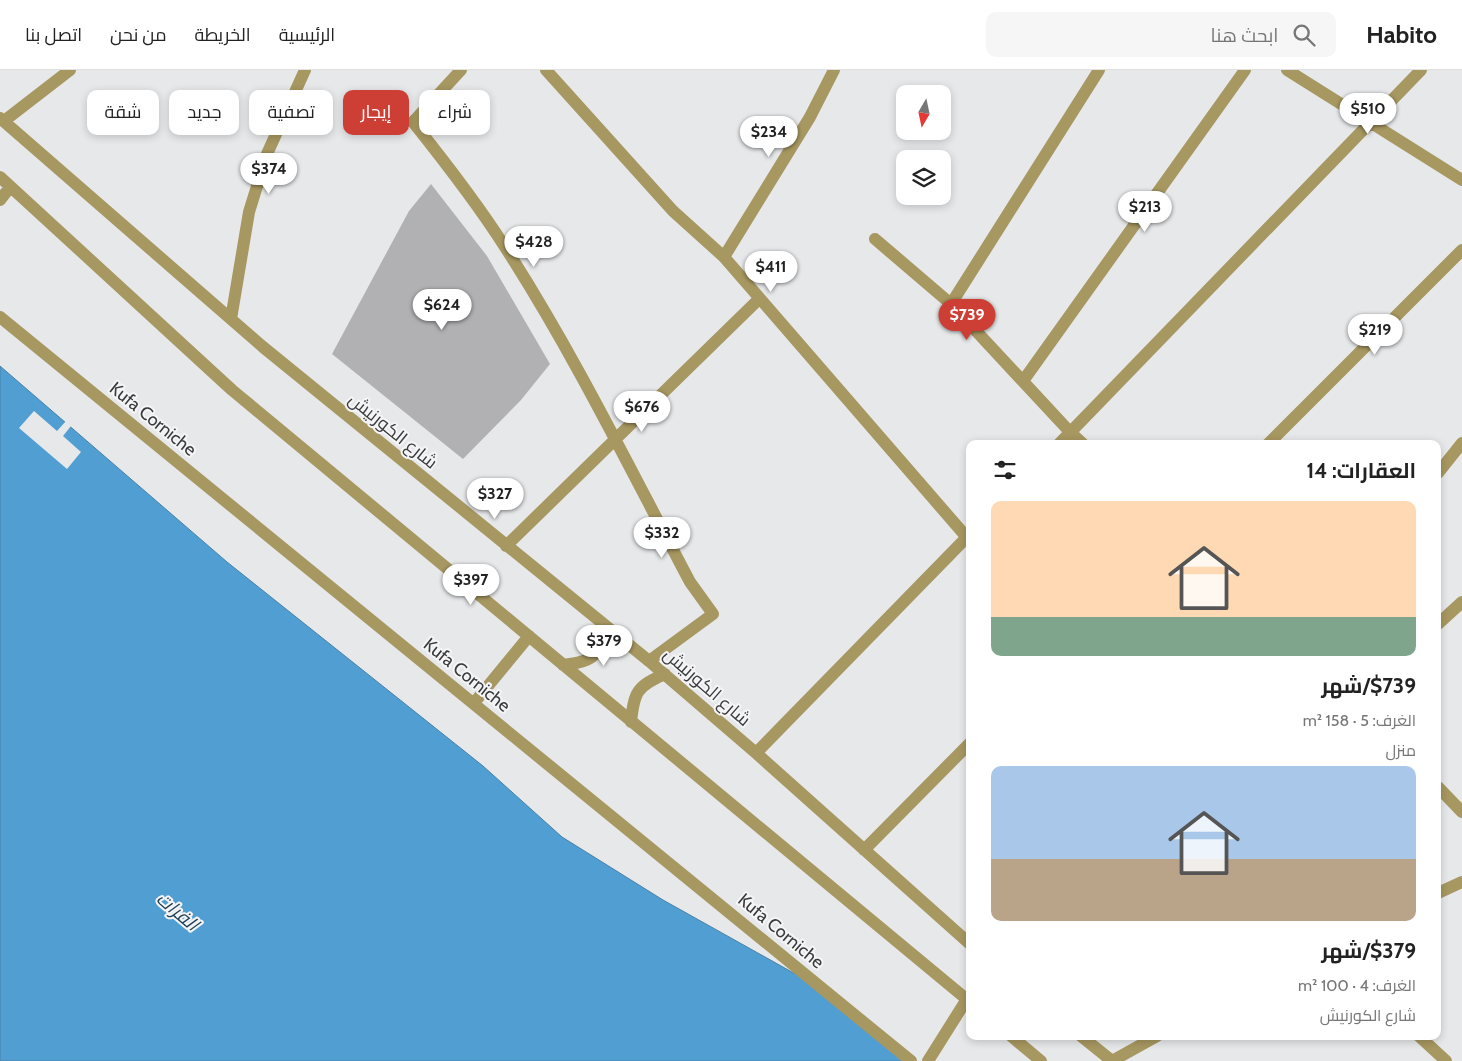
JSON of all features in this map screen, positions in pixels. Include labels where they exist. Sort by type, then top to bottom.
[{"type":"street","points":[[2,119],[70,70]]},
{"type":"street","points":[[231,319],[249,212],[268,154],[305,70]]},
{"type":"street","points":[[461,70],[413,122],[462,185],[505,246],[556,330],[690,582],[713,614],[649,661]]},
{"type":"street","points":[[546,70],[673,211],[724,257],[966,534]]},
{"type":"street","points":[[724,257],[810,117],[834,70]]},
{"type":"street","points":[[951,304],[1099,70]]},
{"type":"street","points":[[1023,381],[1245,70]]},
{"type":"street","points":[[1287,70],[1373,122],[1462,180]]},
{"type":"street","points":[[1063,440],[1422,70]]},
{"type":"street","name":"شارع الكورنيش","points":[[2,119],[231,319],[506,546],[665,674],[966,940]]},
{"type":"street","points":[[0,177],[232,390],[966,999]]},
{"type":"street","points":[[0,200],[10,186]]},
{"type":"street","points":[[875,239],[951,304],[1079,440]]},
{"type":"street","points":[[1272,440],[1462,250]]},
{"type":"street","points":[[506,546],[759,299]]},
{"type":"street","name":"Kufa Corniche","points":[[0,317],[911,1061]]},
{"type":"street","points":[[1441,469],[1462,443]]},
{"type":"street","points":[[756,753],[966,540]]},
{"type":"street","points":[[1441,621],[1462,602]]},
{"type":"street","points":[[563,665],[586,662],[596,656],[601,644],[604,626]]},
{"type":"street","points":[[474,703],[529,636]]},
{"type":"street","points":[[631,722],[633,700],[639,689],[647,682],[665,674]]},
{"type":"street","points":[[864,850],[966,747]]},
{"type":"street","points":[[1441,790],[1462,812]]},
{"type":"street","points":[[1441,892],[1462,882]]},
{"type":"street","points":[[928,1061],[966,1004]]},
{"type":"street","points":[[1016,1040],[1041,1061]]},
{"type":"street","points":[[1086,1040],[1112,1061],[1150,1040]]},
{"type":"street","points":[[1424,1040],[1446,1061]]},
{"type":"water","name":"الفرات","points":[[0,366],[227,562],[483,766],[562,837],[663,900],[799,976],[905,1061],[0,1061]]},
{"type":"pier","points":[[34,411],[57,431],[66,421],[71,426],[63,436],[81,452],[67,469],[19,428]]},
{"type":"building","points":[[431,184],[487,256],[550,364],[521,400],[463,459],[332,354],[409,211]]}]
